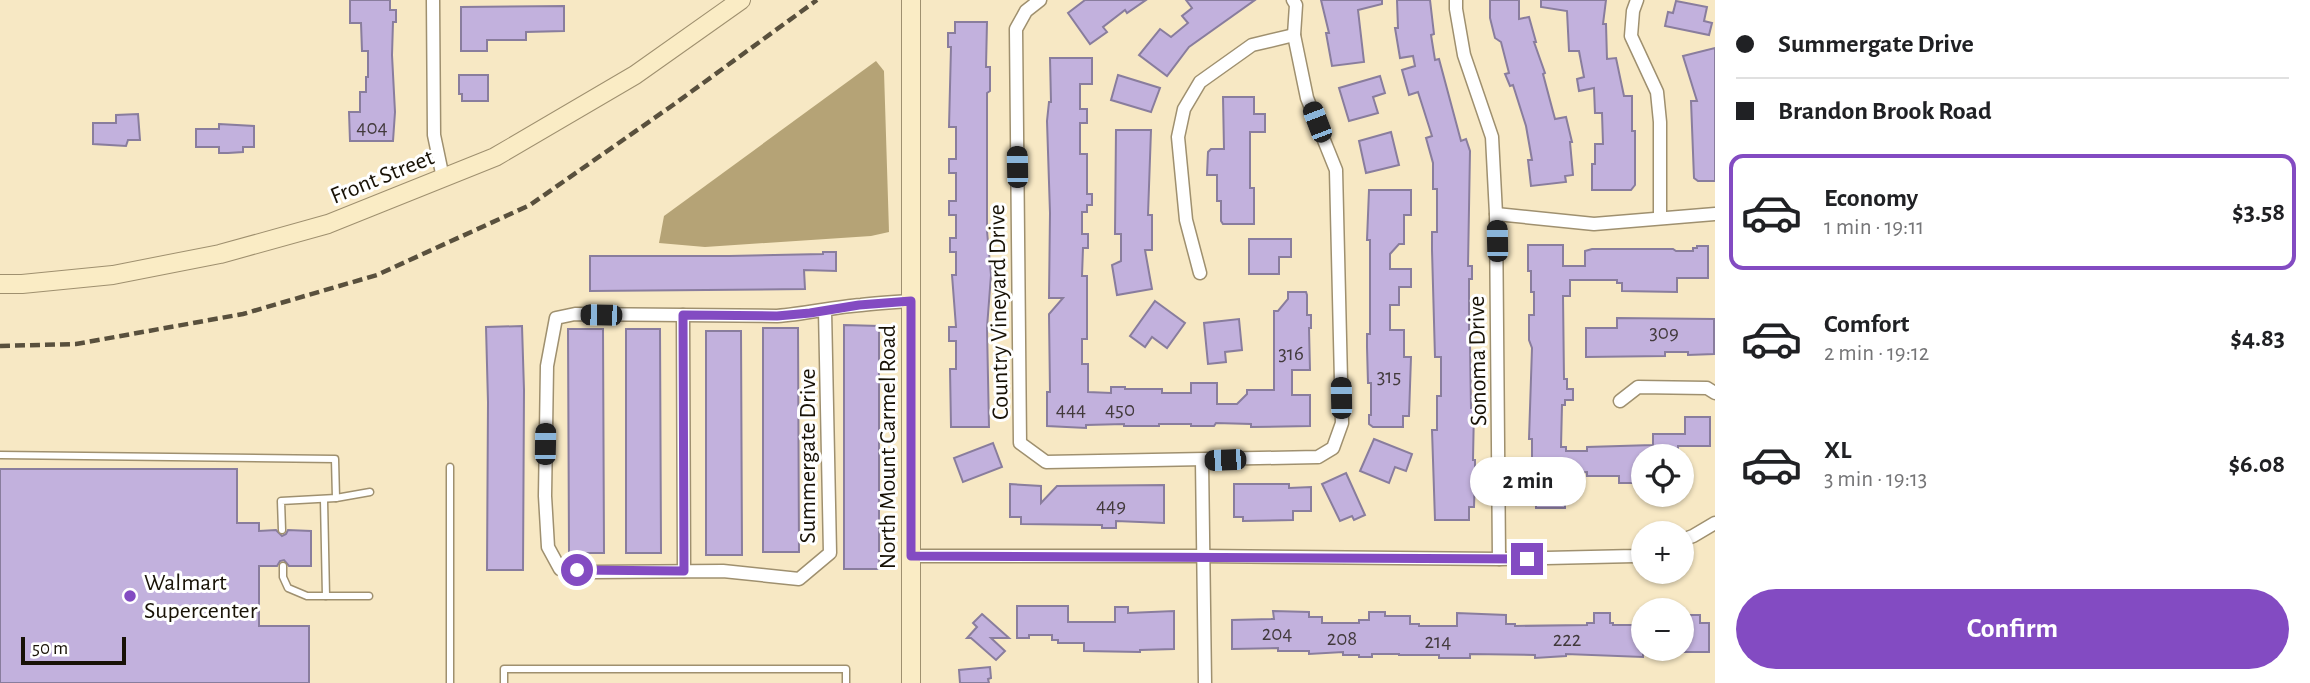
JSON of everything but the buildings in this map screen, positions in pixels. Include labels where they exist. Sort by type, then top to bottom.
[{"type":"street","points":[[433,0],[435,135],[443,178]]},
{"type":"street","name":"Front Street","points":[[0,284],[113,275],[220,254],[328,224],[495,157],[635,75],[741,0]]},
{"type":"street","name":"North Mount Carmel Road","points":[[911,0],[911,683]]},
{"type":"street","name":"Country Vineyard Drive","points":[[1040,0],[1026,11],[1016,29],[1020,443],[1046,462],[1318,457],[1333,448],[1342,423],[1336,170],[1307,98],[1294,35],[1296,5],[1293,0]]},
{"type":"street","name":"Sonoma Drive","points":[[1456,0],[1464,55],[1492,137],[1496,214],[1499,559]]},
{"type":"street","points":[[1637,0],[1633,11],[1632,36],[1657,92],[1660,122],[1660,218]]},
{"type":"street","points":[[1200,272],[1186,220],[1178,137],[1184,109],[1200,82],[1252,45],[1294,35]]},
{"type":"street","points":[[1496,214],[1594,224],[1715,214]]},
{"type":"street","name":"Summergate Drive","points":[[825,310],[830,553],[799,579],[723,571],[593,572],[561,569],[548,547],[545,496],[547,366],[556,318],[575,314],[777,316],[859,305],[911,301]]},
{"type":"street","points":[[683,315],[684,571]]},
{"type":"street","points":[[1620,401],[1638,387],[1707,388],[1715,393]]},
{"type":"street","points":[[1202,461],[1205,683]]},
{"type":"street","points":[[1694,535],[1715,523]]},
{"type":"street","points":[[911,556],[1499,559],[1631,556]]},
{"type":"lane","points":[[0,455],[335,459],[336,498]]},
{"type":"lane","points":[[450,467],[450,683]]},
{"type":"lane","points":[[282,530],[281,501],[324,500],[370,492]]},
{"type":"lane","points":[[324,500],[326,596]]},
{"type":"lane","points":[[283,566],[288,588],[307,596],[369,596]]},
{"type":"lane","points":[[504,683],[504,669],[846,669],[846,683]]},
{"type":"shaded area","points":[[876,61],[884,71],[889,232],[871,236],[705,247],[659,243],[664,216]]},
{"type":"railway","points":[[0,346],[76,344],[243,314],[377,275],[530,205],[817,0]]},
{"type":"place","name":"Walmart Supercenter","points":[[130,596]]},
{"type":"route","points":[[577,570],[684,571],[683,315],[777,316],[911,301],[911,556],[1527,559]]}]
